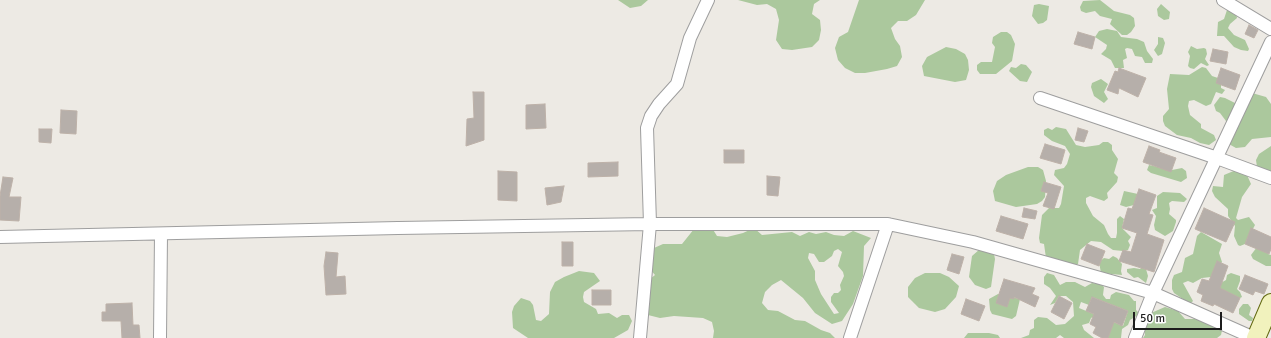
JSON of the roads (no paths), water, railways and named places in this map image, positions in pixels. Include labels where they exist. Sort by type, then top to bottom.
[{"type":"main road","points":[[1255,338],[1271,303]]},
{"type":"street","points":[[640,338],[650,224],[647,128],[650,116],[677,84],[690,38],[708,0]]},
{"type":"street","points":[[1223,0],[1271,29]]},
{"type":"street","points":[[1135,338],[1153,293],[1271,42]]},
{"type":"street","points":[[1040,98],[1217,158],[1271,178]]},
{"type":"street","points":[[0,237],[650,224],[888,224],[973,242],[1153,293],[1255,338]]},
{"type":"street","points":[[850,338],[888,224]]},
{"type":"street","points":[[160,338],[161,234]]}]
